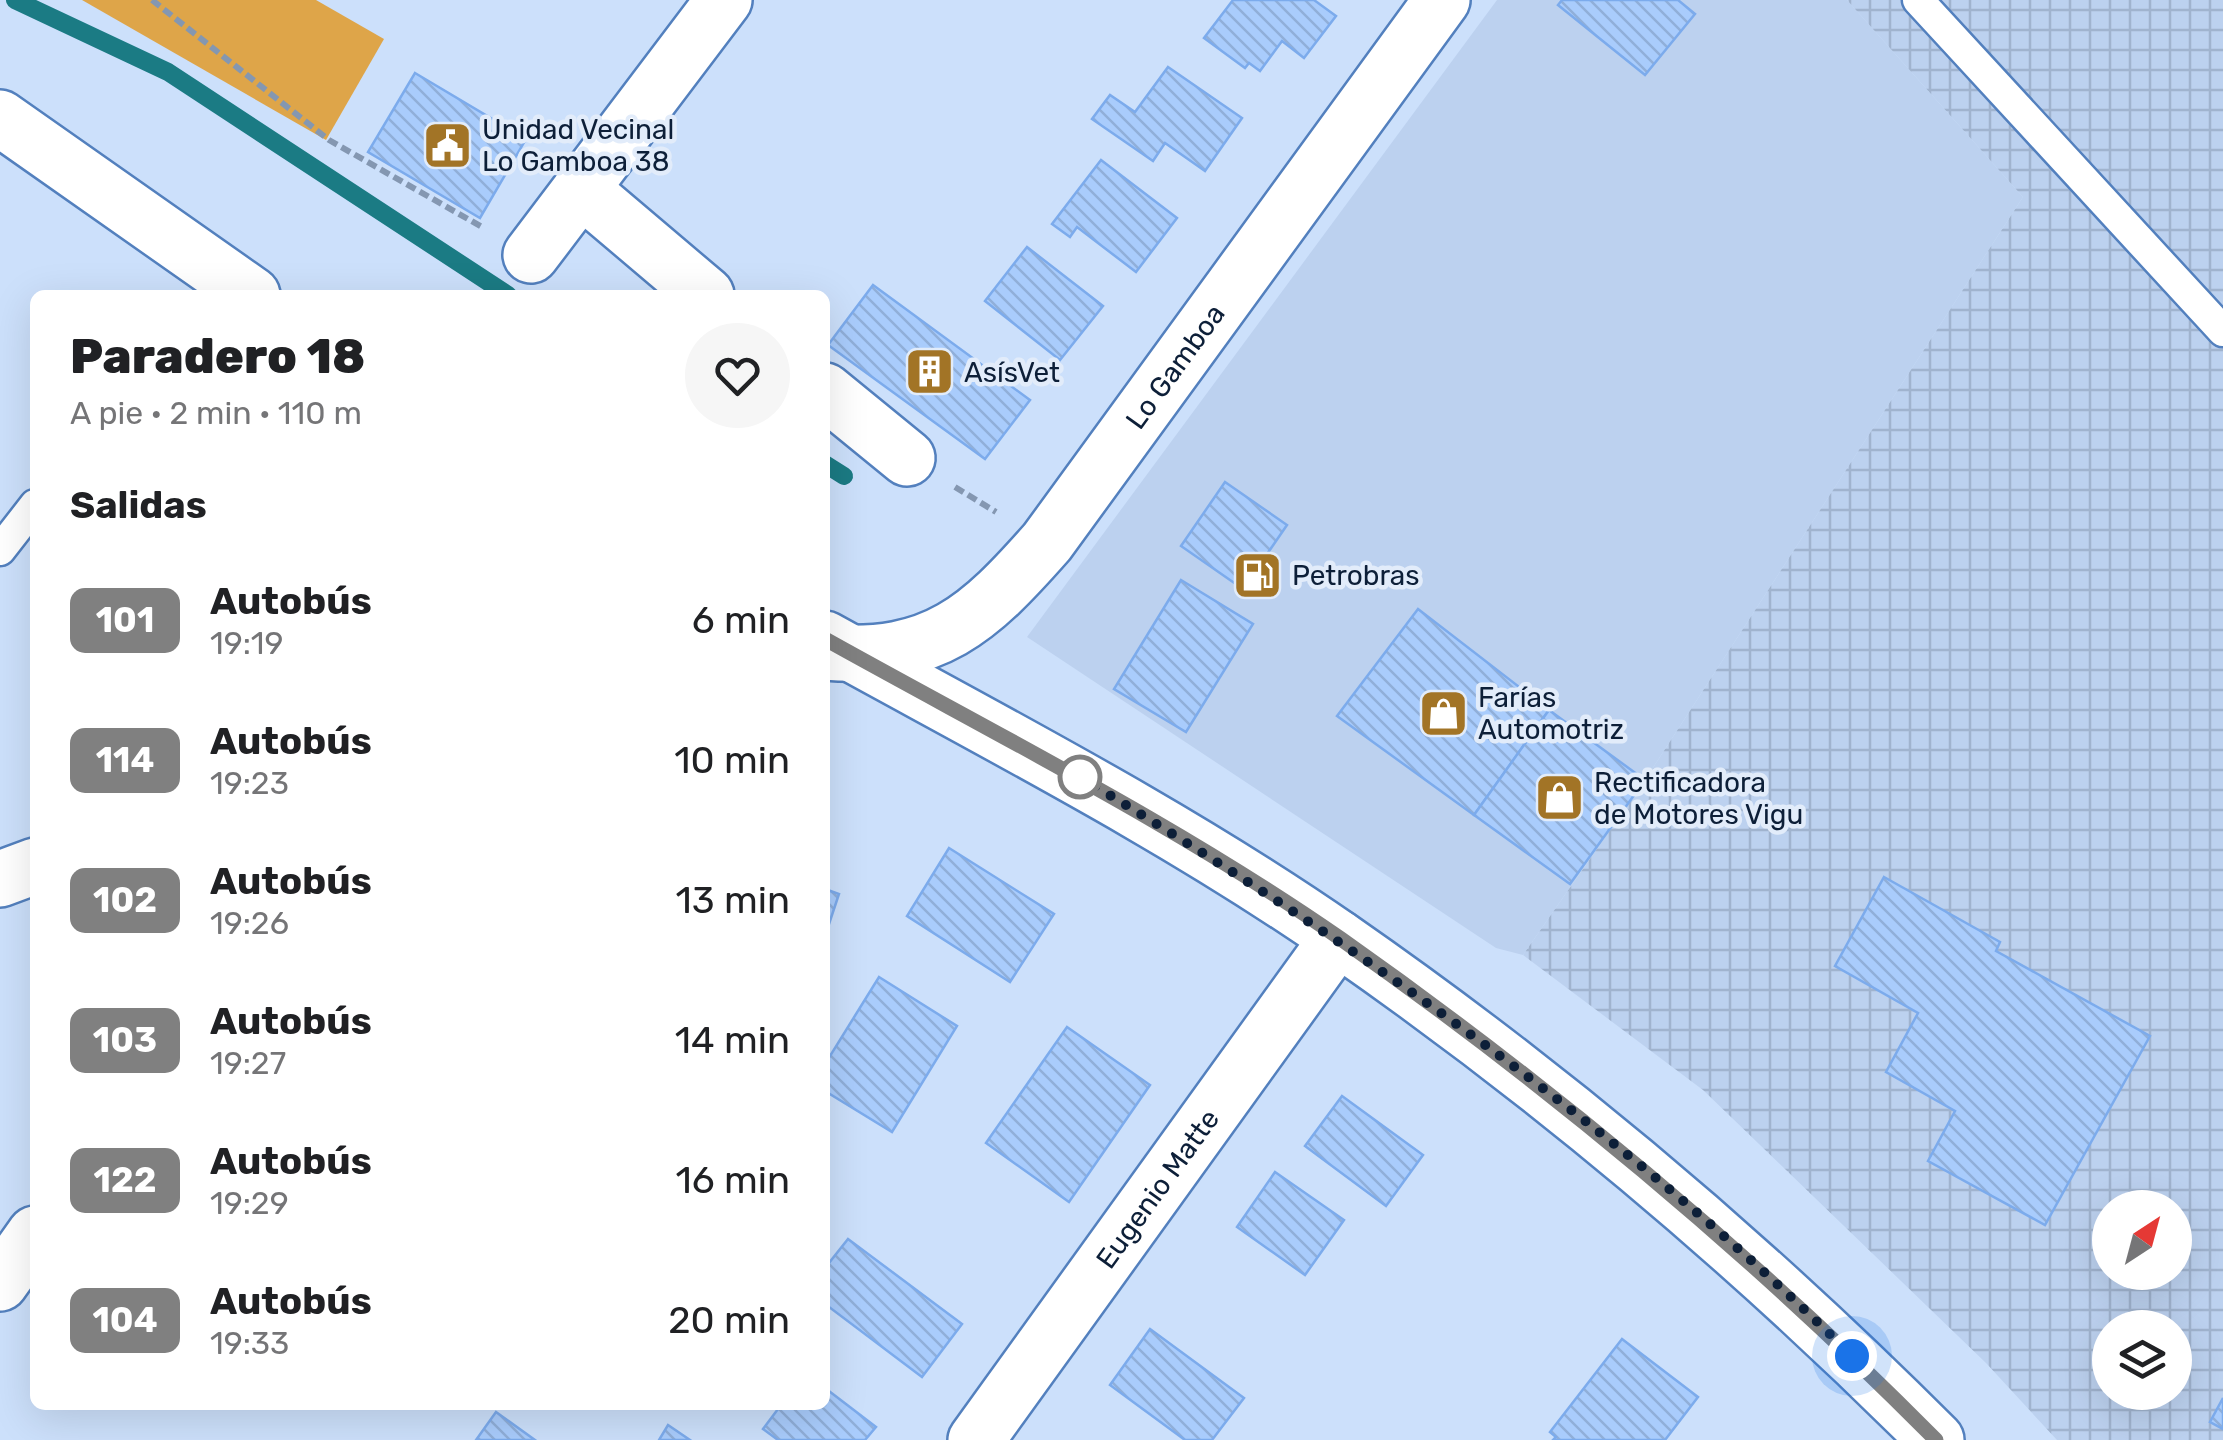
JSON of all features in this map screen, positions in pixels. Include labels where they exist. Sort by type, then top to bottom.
[{"type":"street","name":"Lo Gamboa","points":[[834,648],[930,641],[978,616],[1047,542],[1442,0]]},
{"type":"street","points":[[532,255],[713,4]]},
{"type":"street","points":[[0,118],[245,290]]},
{"type":"street","points":[[582,189],[700,290]]},
{"type":"street","points":[[830,395],[907,458]]},
{"type":"street","points":[[834,648],[1096,786],[1338,938],[1501,1056],[1657,1180],[1824,1328],[1936,1440]]},
{"type":"street","points":[[0,879],[30,868]]},
{"type":"street","name":"Eugenio Matte","points":[[976,1440],[1338,938]]},
{"type":"street","points":[[0,1283],[30,1241]]},
{"type":"lane","points":[[1918,0],[2223,331]]},
{"type":"lane","points":[[0,550],[30,511]]},
{"type":"path","points":[[152,0],[329,140],[532,255]]},
{"type":"path","points":[[907,458],[1047,542]]},
{"type":"shaded area","points":[[82,0],[316,0],[384,39],[326,140]]},
{"type":"shaded area","points":[[1497,0],[1847,0],[2023,197],[1645,780],[1523,955],[1496,948],[1027,637]]},
{"type":"shaded area","points":[[1847,0],[2223,0],[2223,1440],[2057,1440],[1986,1363],[1703,1090],[1523,955],[1645,780],[2023,197]]},
{"type":"building","points":[[1233,0],[1314,0],[1336,16],[1304,58],[1282,41],[1260,71],[1249,63],[1245,68],[1204,38]]},
{"type":"building","points":[[1562,0],[1678,0],[1695,14],[1645,75],[1558,5]]},
{"type":"building","points":[[1168,67],[1242,118],[1205,171],[1165,143],[1153,161],[1092,119],[1110,95],[1135,112]]},
{"type":"building","name":"Unidad Vecinal Lo Gamboa 38","points":[[415,73],[526,139],[480,218],[368,152]]},
{"type":"building","points":[[1101,160],[1177,218],[1136,272],[1077,227],[1070,237],[1052,224]]},
{"type":"building","points":[[1027,247],[1103,306],[1060,360],[985,301]]},
{"type":"building","name":"AsísVet","points":[[873,285],[1030,400],[985,459],[830,346]]},
{"type":"building","points":[[1225,482],[1287,525],[1243,589],[1181,546]]},
{"type":"building","points":[[1181,580],[1253,624],[1186,732],[1114,689]]},
{"type":"building","name":"Farías Automotriz","points":[[1418,609],[1549,710],[1474,815],[1337,716]]},
{"type":"building","name":"Rectificadora de Motores Vigu","points":[[1549,710],[1645,780],[1570,884],[1474,815]]},
{"type":"building","points":[[949,848],[1054,914],[1010,982],[907,916]]},
{"type":"building","points":[[1884,877],[2000,942],[1996,951],[2150,1036],[2045,1225],[1928,1161],[1955,1111],[1886,1072],[1918,1013],[1835,966]]},
{"type":"building","points":[[830,891],[839,894],[830,921]]},
{"type":"building","points":[[879,977],[957,1026],[892,1132],[830,1094],[830,1056]]},
{"type":"building","points":[[1067,1027],[1150,1085],[1069,1202],[986,1143]]},
{"type":"building","points":[[1342,1096],[1423,1155],[1386,1206],[1305,1146]]},
{"type":"building","points":[[1275,1172],[1344,1220],[1305,1275],[1237,1227]]},
{"type":"building","points":[[848,1239],[962,1324],[922,1377],[830,1308],[830,1262]]},
{"type":"building","points":[[1150,1329],[1244,1398],[1212,1440],[1185,1440],[1110,1385]]},
{"type":"building","points":[[1622,1339],[1698,1397],[1665,1440],[1553,1440],[1556,1437],[1550,1432]]},
{"type":"building","points":[[830,1392],[876,1427],[865,1440],[778,1440],[763,1429],[777,1410],[830,1410]]},
{"type":"building","points":[[2223,1398],[2223,1429],[2210,1422]]},
{"type":"building","points":[[496,1412],[535,1440],[476,1440]]},
{"type":"building","points":[[668,1425],[690,1440],[659,1440]]},
{"type":"waterway","points":[[15,0],[168,72],[500,290]]},
{"type":"waterway","points":[[830,467],[844,476]]},
{"type":"bus line","name":"101","points":[[830,642],[1096,786],[1338,938],[1501,1056],[1657,1180],[1824,1328],[1936,1440]]},
{"type":"place","name":"Unidad Vecinal Lo Gamboa 38","points":[[447,145]]},
{"type":"place","name":"AsísVet","points":[[929,372]]},
{"type":"place","name":"Petrobras","points":[[1257,575]]},
{"type":"place","name":"Farías Automotriz","points":[[1443,713]]},
{"type":"place","name":"Rectificadora de Motores Vigu","points":[[1559,798]]},
{"type":"route","points":[[1080,777],[1338,938],[1501,1056],[1657,1180],[1852,1356]]}]
